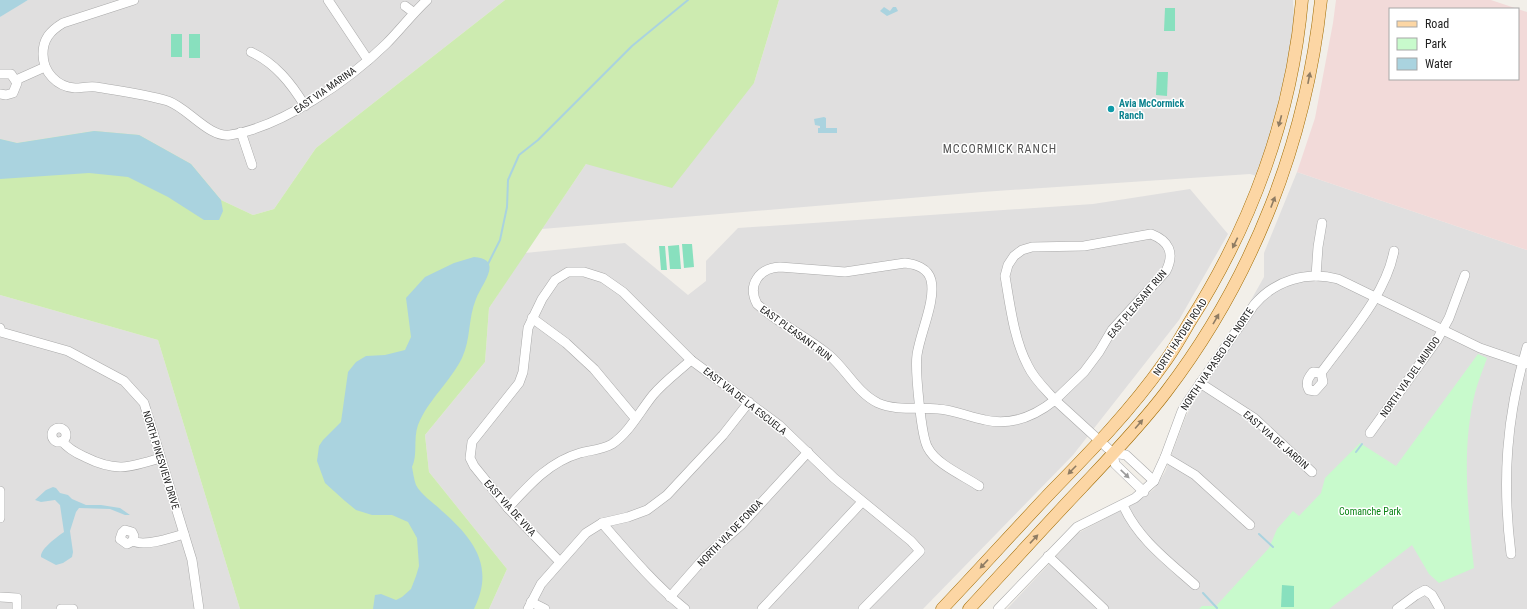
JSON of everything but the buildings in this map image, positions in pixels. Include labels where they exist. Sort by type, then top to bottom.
[{"type":"main road","name":"NORTH HAYDEN ROAD","points":[[942,609],[1099,441],[1164,363],[1215,283],[1237,239],[1253,201],[1274,142],[1294,61],[1302,0]]},
{"type":"main road","name":"NORTH HAYDEN ROAD","points":[[969,609],[1113,453],[1166,392],[1190,360],[1227,300],[1255,246],[1278,190],[1298,125],[1311,69],[1321,0]]},
{"type":"street","points":[[16,80],[45,67],[43,57],[44,42],[54,29],[63,23],[134,0]]},
{"type":"street","points":[[328,0],[368,60]]},
{"type":"street","name":"EAST VIA MARINA","points":[[45,67],[52,78],[65,86],[74,88],[95,87],[159,99],[179,106],[217,133],[230,135],[279,119],[305,106],[368,60],[396,34],[413,12],[427,0]]},
{"type":"street","points":[[405,6],[413,12]]},
{"type":"street","points":[[251,52],[262,57],[280,72],[305,106]]},
{"type":"street","points":[[0,74],[11,74],[16,80],[16,87],[12,93],[6,95],[0,94]]},
{"type":"street","points":[[241,132],[252,165]]},
{"type":"street","points":[[1316,276],[1318,246],[1322,223]]},
{"type":"street","name":"EAST PLEASANT RUN","points":[[979,486],[942,462],[928,448],[924,440],[921,408],[917,356],[932,290],[931,278],[924,270],[914,264],[905,263],[846,272],[772,268],[762,272],[756,279],[753,293],[757,304],[830,356],[866,395],[887,407],[921,408],[949,411],[987,421],[1011,420],[1034,414],[1055,400],[1084,372],[1099,352],[1112,330],[1166,271],[1170,262],[1170,253],[1168,246],[1160,238],[1150,234],[1084,246],[1032,247],[1022,250],[1014,256],[1008,265],[1005,276],[1020,347],[1028,366],[1039,383],[1055,400],[1113,453],[1126,456],[1154,481]]},
{"type":"street","points":[[1321,373],[1376,296],[1391,265],[1394,251]]},
{"type":"street","name":"EAST VIA DE LA ESCUELA","points":[[532,318],[542,299],[555,280],[568,272],[584,272],[603,278],[623,292],[691,360],[779,425],[862,502],[912,541],[920,551],[863,609]]},
{"type":"street","name":"NORTH VIA DEL MUNDO","points":[[1370,433],[1428,354],[1443,329],[1458,297],[1465,275]]},
{"type":"street","name":"NORTH VIA PASEO DEL NORTE","points":[[998,609],[1077,527],[1123,505],[1144,492],[1154,481],[1166,457],[1182,411],[1200,383],[1246,315],[1266,292],[1286,281],[1316,276],[1338,279],[1376,296],[1481,348],[1525,364]]},
{"type":"street","points":[[532,318],[566,343],[594,370],[636,418]]},
{"type":"street","name":"EAST VIA DE VIVA","points":[[532,318],[528,328],[523,372],[519,383],[476,437],[470,449],[470,458],[474,466],[508,508],[559,561]]},
{"type":"street","name":"NORTH PINESVIEW DRIVE","points":[[0,328],[1,332],[68,351],[124,381],[144,403],[192,560],[197,609]]},
{"type":"street","points":[[1511,554],[1507,521],[1505,476],[1508,431],[1525,364],[1527,347]]},
{"type":"street","points":[[508,508],[542,472],[563,460],[611,445],[622,436],[654,394],[691,360]]},
{"type":"street","name":"EAST VIA DE JARDIN","points":[[1200,383],[1254,418],[1312,472]]},
{"type":"street","points":[[545,609],[530,605],[541,584],[559,561],[586,533],[602,523],[628,517],[647,510],[667,495],[723,435],[749,402]]},
{"type":"street","points":[[62,441],[71,450],[99,463],[113,467],[131,467],[160,458]]},
{"type":"street","name":"NORTH VIA DE FONDA","points":[[670,597],[706,556],[741,525],[808,452]]},
{"type":"street","name":"EAST PLEASANT RUN","points":[[1113,453],[1115,464],[1144,492]]},
{"type":"street","points":[[1166,457],[1195,475],[1250,525]]},
{"type":"street","points":[[0,490],[0,518]]},
{"type":"street","points":[[762,609],[862,502]]},
{"type":"street","points":[[1123,505],[1132,523],[1140,534],[1195,586]]},
{"type":"street","points":[[602,523],[670,597],[684,609]]},
{"type":"street","points":[[133,541],[141,543],[184,534]]},
{"type":"street","points":[[1048,556],[1104,609]]},
{"type":"street","points":[[1397,609],[1425,590],[1432,595],[1440,609]]},
{"type":"street","points":[[0,597],[17,598],[16,609]]},
{"type":"street","points":[[61,609],[73,609]]},
{"type":"shaded area","points":[[28,0],[505,0],[316,148],[274,209],[253,215],[221,200],[191,164],[94,131],[17,143],[0,139],[0,17],[6,11]]},
{"type":"shaded area","points":[[779,0],[1293,0],[1294,19],[1286,72],[1272,128],[1257,176],[1250,174],[982,192],[542,229],[586,164],[754,83]]},
{"type":"shaded area","points":[[1336,0],[1491,0],[1515,8],[1389,8],[1389,80],[1519,80],[1519,9],[1527,12],[1527,250],[1297,172],[1315,118]]},
{"type":"shaded area","points":[[1297,172],[1527,250],[1527,609],[1007,609],[1078,533],[1138,501],[1154,489],[1165,472],[1186,416],[1264,277],[1264,253]]},
{"type":"shaded area","points":[[1190,189],[1228,234],[1179,320],[1073,455],[923,609],[489,609],[507,569],[429,472],[425,435],[485,362],[489,308],[525,253],[625,243],[688,295],[706,281],[706,261],[738,228],[1093,204]]},
{"type":"shaded area","points":[[0,295],[158,340],[240,609],[0,609]]},
{"type":"green space","points":[[505,0],[779,0],[754,83],[672,188],[586,164],[489,308],[485,362],[425,435],[429,472],[507,569],[489,609],[240,609],[158,340],[0,295],[0,139],[17,143],[94,131],[139,135],[191,164],[221,200],[253,215],[274,209],[316,148]]},
{"type":"green space","points":[[1165,8],[1175,8],[1175,31],[1164,31]]},
{"type":"green space","points":[[171,34],[182,34],[182,57],[171,57]]},
{"type":"green space","points":[[189,34],[200,34],[200,58],[189,58]]},
{"type":"green space","points":[[1157,72],[1168,72],[1167,96],[1156,95]]},
{"type":"green space","points":[[682,244],[692,244],[694,267],[684,268]]},
{"type":"green space","points":[[679,245],[681,269],[670,269],[668,246]]},
{"type":"green space","points":[[659,246],[665,246],[667,270],[661,270]]},
{"type":"green space","name":"Comanche Park","points":[[1478,354],[1487,358],[1476,389],[1468,436],[1468,503],[1474,568],[1439,583],[1429,574],[1412,545],[1329,609],[1199,609],[1202,606],[1216,606],[1269,548],[1277,529],[1293,511],[1299,516],[1321,493],[1325,478],[1360,443],[1396,466]]},
{"type":"green space","points":[[1282,585],[1294,586],[1294,607],[1281,607]]},
{"type":"water","points":[[0,0],[28,0],[0,17]]},
{"type":"water","points":[[884,7],[890,11],[893,7],[896,7],[898,11],[887,16],[880,11]]},
{"type":"water","points":[[826,118],[826,128],[837,128],[837,133],[818,133],[818,128],[820,128],[820,126],[815,125],[814,119]]},
{"type":"water","points":[[94,131],[139,135],[191,164],[221,200],[223,211],[219,220],[204,220],[168,197],[128,177],[89,173],[0,179],[0,139],[17,143]]},
{"type":"water","points":[[474,257],[488,262],[490,267],[488,274],[473,306],[467,343],[462,358],[427,407],[418,425],[415,457],[412,467],[415,483],[418,489],[463,532],[472,543],[482,567],[480,594],[474,609],[373,609],[375,595],[381,594],[396,600],[411,589],[419,566],[417,538],[408,522],[392,515],[372,515],[356,510],[325,483],[317,461],[319,446],[341,422],[348,372],[356,362],[366,356],[385,355],[405,350],[411,337],[406,298],[425,277],[454,263]]},
{"type":"water","points":[[53,487],[60,493],[68,495],[72,499],[86,505],[101,505],[120,508],[130,515],[125,515],[110,509],[79,508],[76,512],[70,531],[73,552],[72,557],[63,563],[56,565],[41,557],[41,554],[53,540],[64,532],[60,505],[55,500],[41,502],[35,500],[46,490]]},
{"type":"waterway","points":[[487,266],[500,240],[507,207],[508,180],[519,155],[538,140],[632,46],[688,0]]},
{"type":"waterway","points":[[1356,452],[1362,444]]},
{"type":"waterway","points":[[1259,534],[1273,547]]},
{"type":"waterway","points":[[1203,593],[1217,608]]},
{"type":"place","name":"Avia McCormick Ranch","points":[[1111,109]]},
{"type":"district","name":"MCCORMICK RANCH","points":[[1000,149]]}]
